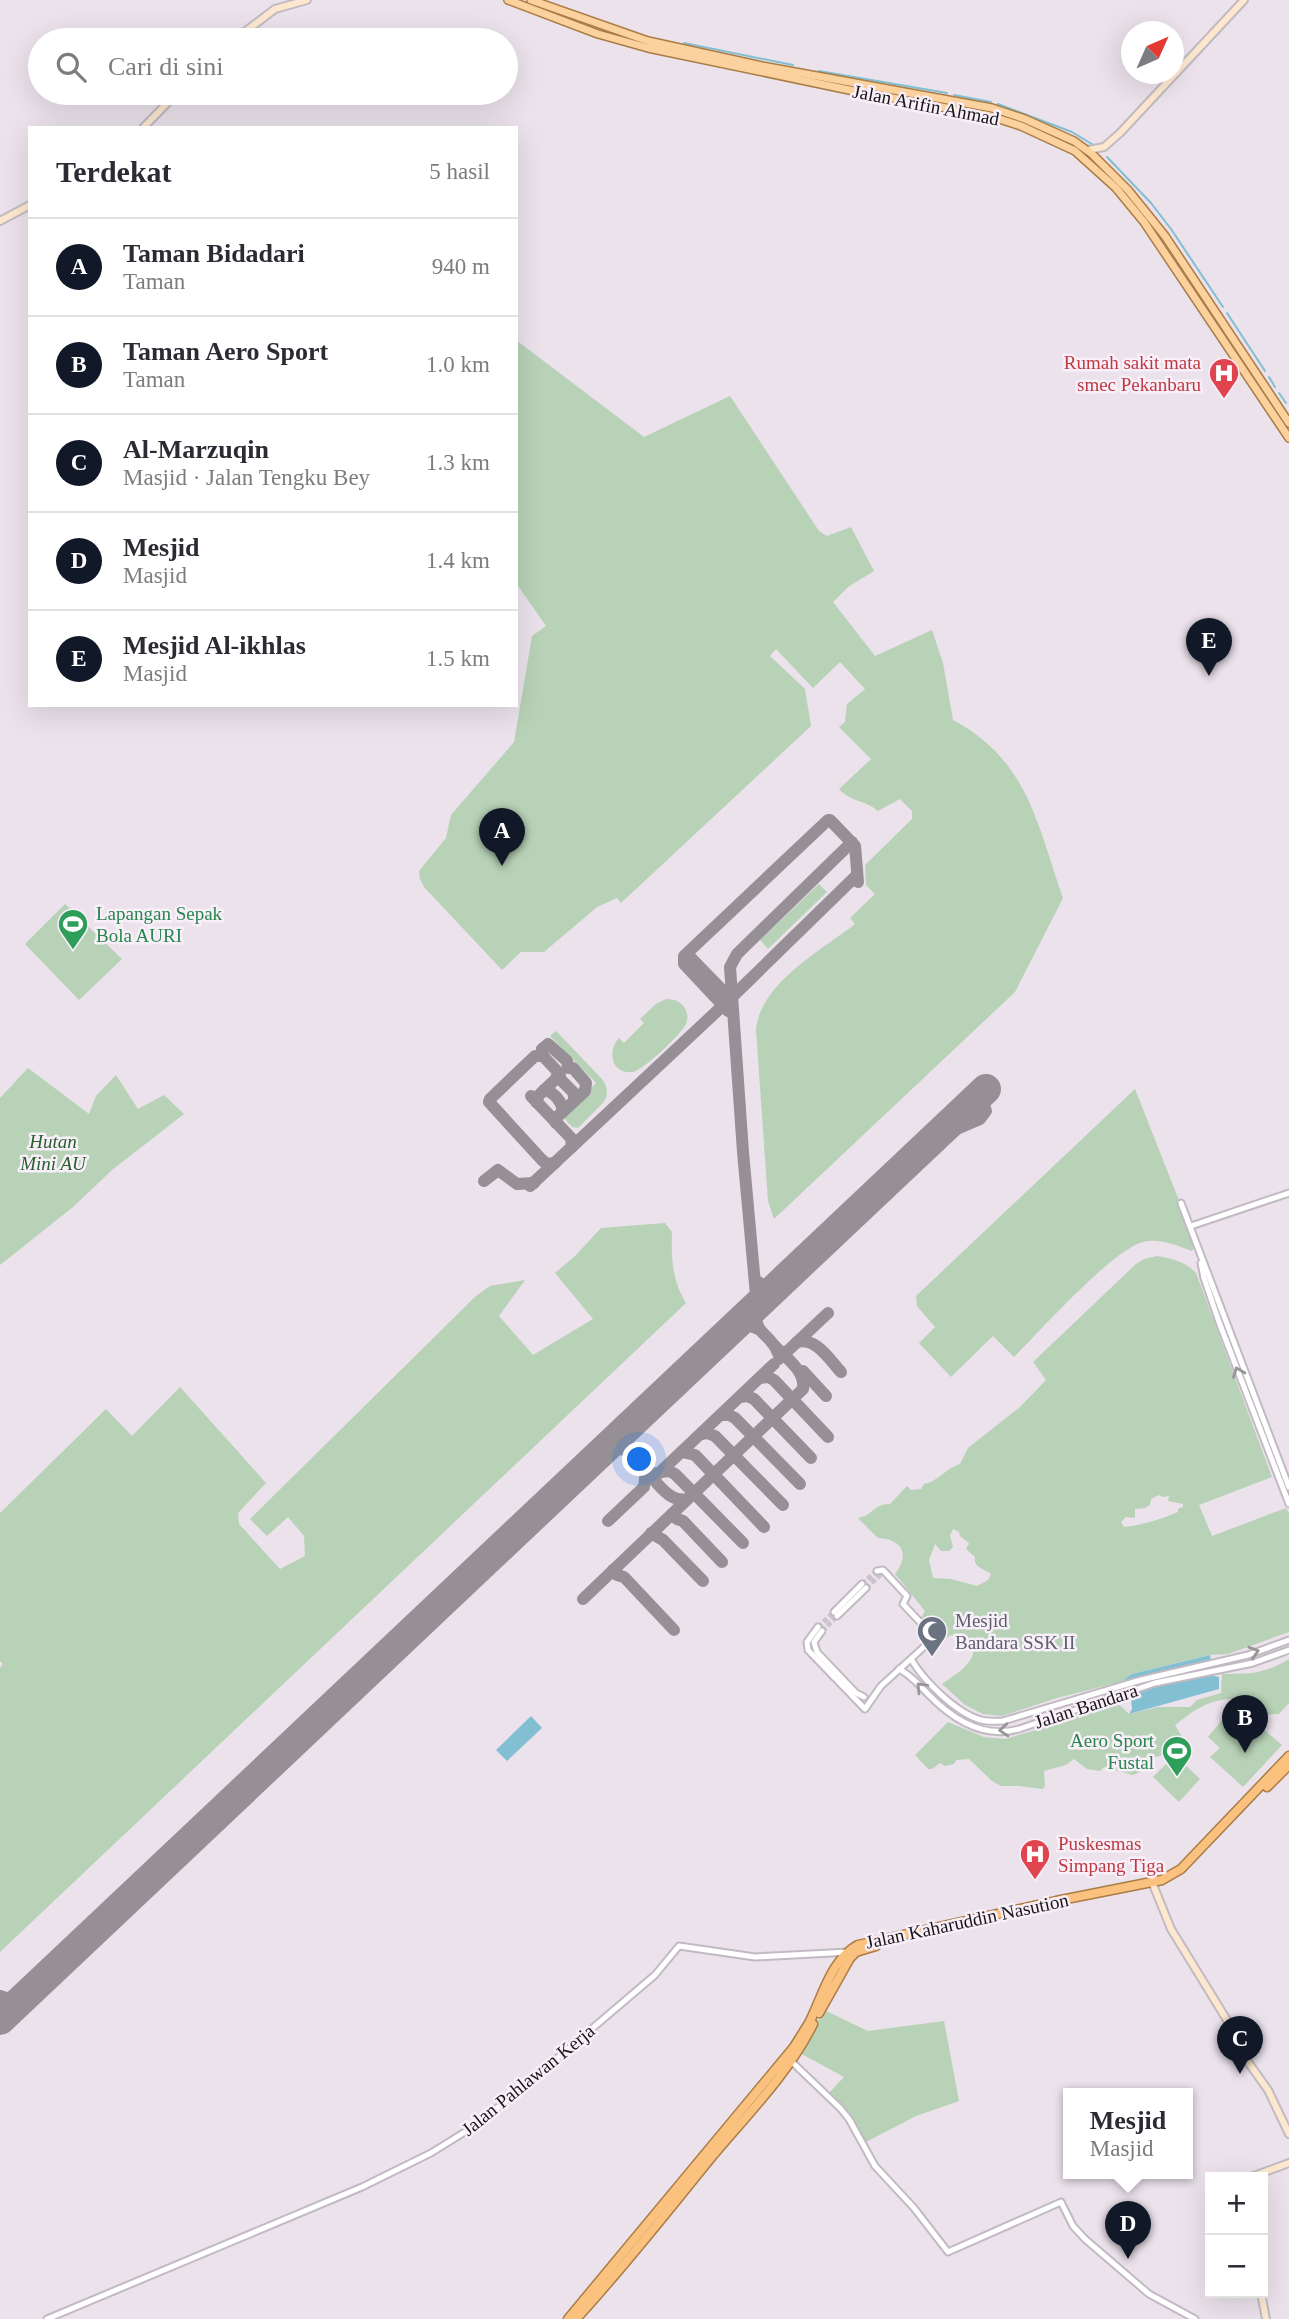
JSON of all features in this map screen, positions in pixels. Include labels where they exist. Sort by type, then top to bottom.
[{"type":"highway","name":"Jalan Kaharuddin Nasution","points":[[576,2319],[617,2274],[754,2101],[808,2025],[836,1966],[851,1954],[1162,1880],[1178,1872],[1289,1756]]},
{"type":"highway","name":"Jalan Kaharuddin Nasution","points":[[1152,1884],[1166,1884],[1186,1870],[1289,1765]]},
{"type":"highway","name":"Jalan Kaharuddin Nasution","points":[[568,2319],[791,2061],[851,1954]]},
{"type":"main road","points":[[250,28],[275,9],[307,0]]},
{"type":"main road","name":"Jalan Arifin Ahmad","points":[[508,0],[546,10],[627,43],[724,66],[948,99],[1005,112],[1065,136],[1088,150],[1142,206],[1289,438]]},
{"type":"main road","name":"Jalan Arifin Ahmad","points":[[531,0],[546,10]]},
{"type":"main road","points":[[1088,150],[1104,147],[1159,93],[1244,0]]},
{"type":"main road","name":"Jalan Arifin Ahmad","points":[[839,84],[990,116],[1058,142],[1086,160],[1116,188],[1174,257],[1289,422]]},
{"type":"main road","points":[[145,126],[165,105]]},
{"type":"main road","points":[[1103,164],[1104,147]]},
{"type":"main road","points":[[0,221],[28,206]]},
{"type":"main road","points":[[1152,1884],[1183,1950],[1230,2025],[1243,2055],[1268,2090],[1289,2134]]},
{"type":"main road","points":[[1265,2172],[1289,2163]]},
{"type":"main road","points":[[1262,2298],[1266,2319]]},
{"type":"street","points":[[1191,1226],[1289,1193]]},
{"type":"street","points":[[1181,1203],[1289,1504]]},
{"type":"street","points":[[1200,1252],[1204,1278],[1267,1441],[1289,1488]]},
{"type":"street","points":[[864,1697],[856,1693],[817,1652],[814,1642],[820,1629],[807,1642],[808,1650],[865,1709],[874,1696],[929,1642],[929,1634],[903,1604],[907,1596],[881,1572]]},
{"type":"street","points":[[836,1614],[864,1586]]},
{"type":"street","name":"Jalan Bandara","points":[[911,1659],[944,1697],[960,1710],[984,1721],[1003,1721],[1116,1688],[1248,1655],[1289,1640]]},
{"type":"street","name":"Jalan Bandara","points":[[900,1670],[969,1726],[984,1730],[1010,1731],[1160,1682],[1263,1661],[1289,1650]]},
{"type":"street","points":[[854,1697],[874,1696]]},
{"type":"street","points":[[1057,1705],[1060,1714]]},
{"type":"street","name":"Jalan Pahlawan Kerja","points":[[47,2319],[362,2187],[457,2138],[496,2110],[630,1997],[662,1968],[679,1946],[755,1957],[851,1954]]},
{"type":"street","points":[[791,2061],[849,2119],[875,2166],[914,2208],[948,2252],[1061,2202],[1073,2226],[1086,2239],[1149,2294],[1195,2319]]},
{"type":"green space","points":[[518,342],[644,437],[730,396],[819,531],[827,536],[851,527],[874,571],[848,587],[833,602],[875,656],[932,630],[943,663],[953,720],[978,736],[998,754],[1014,774],[1037,820],[1063,898],[1015,992],[774,1219],[768,1201],[756,1030],[760,1013],[780,983],[855,924],[850,918],[875,894],[866,885],[865,865],[912,819],[912,811],[900,799],[878,811],[839,789],[871,759],[839,727],[845,722],[847,704],[865,689],[840,662],[813,688],[776,649],[770,656],[805,689],[811,726],[621,903],[617,898],[597,907],[544,952],[521,952],[502,970],[424,887],[419,871],[446,838],[451,815],[514,742],[532,636],[546,626],[518,586]]},
{"type":"green space","points":[[819,884],[827,892],[768,949],[760,940]]},
{"type":"green space","name":"Lapangan Sepak Bola AURI","points":[[65,904],[122,959],[79,1000],[25,944]]},
{"type":"green space","points":[[666,999],[677,1001],[686,1010],[687,1018],[683,1029],[638,1070],[620,1070],[613,1061],[615,1043],[619,1038],[624,1043],[644,1023],[640,1019],[656,1004]]},
{"type":"green space","points":[[556,1031],[602,1079],[607,1088],[603,1103],[578,1128],[572,1127],[563,1117],[596,1083],[550,1036]]},
{"type":"green space","name":"Hutan Mini AU","points":[[28,1068],[89,1114],[96,1096],[116,1075],[138,1109],[164,1095],[184,1114],[112,1170],[73,1207],[0,1265],[0,1098]]},
{"type":"green space","points":[[1135,1089],[1197,1246],[1191,1251],[1167,1243],[1149,1241],[1130,1248],[1095,1275],[1014,1357],[993,1336],[951,1377],[919,1343],[935,1327],[917,1306],[916,1296]]},
{"type":"green space","points":[[665,1223],[672,1232],[673,1269],[686,1303],[0,1952],[0,1668],[3,1664],[0,1661],[0,1513],[106,1409],[132,1436],[180,1387],[266,1483],[238,1513],[239,1524],[280,1569],[305,1556],[304,1536],[288,1517],[267,1536],[250,1519],[476,1296],[490,1286],[525,1280],[499,1316],[533,1355],[593,1319],[555,1273],[601,1228]]},
{"type":"green space","points":[[1157,1256],[1173,1259],[1196,1273],[1272,1477],[1199,1505],[1212,1536],[1286,1508],[1289,1513],[1289,1632],[1228,1654],[1209,1655],[1132,1674],[1124,1681],[1057,1698],[1002,1716],[983,1714],[965,1705],[942,1684],[968,1663],[972,1657],[972,1643],[966,1636],[960,1639],[951,1635],[945,1639],[936,1634],[921,1618],[925,1611],[895,1574],[902,1560],[902,1549],[893,1541],[878,1538],[858,1518],[880,1506],[890,1504],[907,1486],[911,1490],[921,1489],[924,1484],[960,1464],[968,1448],[1020,1407],[1046,1380],[1033,1362],[1144,1259]],"holes":[[[1159,1495],[1169,1496],[1168,1501],[1183,1504],[1183,1507],[1178,1509],[1178,1512],[1157,1520],[1124,1527],[1121,1522],[1126,1517],[1135,1518],[1135,1509],[1145,1508],[1150,1505],[1151,1499]],[[953,1529],[969,1543],[966,1549],[975,1557],[977,1566],[991,1574],[988,1580],[977,1586],[951,1579],[933,1578],[929,1560],[935,1544],[941,1551],[949,1551],[953,1547],[950,1535]]]},
{"type":"green space","points":[[1289,1659],[1289,1703],[1279,1714],[1247,1715],[1282,1745],[1243,1787],[1210,1757],[1220,1748],[1208,1737],[1223,1719],[1244,1715],[1228,1714],[1227,1704],[1233,1699],[1209,1704],[1175,1725],[1187,1745],[1149,1760],[1140,1772],[1133,1775],[1104,1767],[1100,1771],[1087,1769],[1074,1759],[1066,1765],[1044,1771],[1043,1789],[1001,1786],[969,1759],[956,1760],[954,1764],[945,1766],[940,1763],[928,1769],[915,1755],[948,1722],[984,1737],[1005,1739],[1036,1730],[1113,1699],[1129,1714],[1158,1707],[1190,1707],[1197,1700],[1221,1693],[1222,1674],[1257,1672]]},
{"type":"green space","name":"Aero Sport Fustal","points":[[1175,1755],[1200,1779],[1179,1802],[1153,1777]]},
{"type":"green space","points":[[824,2010],[868,2031],[944,2021],[959,2101],[916,2116],[864,2143],[841,2106],[829,2093],[844,2077],[800,2053]]},
{"type":"water","points":[[1210,1655],[1214,1676],[1219,1677],[1219,1689],[1129,1714],[1132,1709],[1131,1699],[1126,1698],[1124,1680],[1132,1674]]},
{"type":"water","points":[[531,1716],[542,1728],[507,1761],[496,1750]]},
{"type":"waterway","points":[[684,43],[793,65]]},
{"type":"waterway","points":[[819,71],[947,93]]},
{"type":"waterway","points":[[954,95],[991,102]]},
{"type":"waterway","points":[[998,104],[1072,132],[1095,146]]},
{"type":"waterway","points":[[1107,157],[1151,203],[1223,307]]},
{"type":"waterway","points":[[1227,313],[1265,371]]},
{"type":"waterway","points":[[1269,377],[1275,387]]},
{"type":"waterway","points":[[1279,393],[1286,403]]},
{"type":"taxiway","points":[[728,1011],[684,964],[684,956],[828,820],[855,846],[858,882]]},
{"type":"taxiway","points":[[752,1311],[756,1295],[730,967],[737,954],[852,842]]},
{"type":"taxiway","points":[[530,1186],[731,998],[857,875]]},
{"type":"taxiway","points":[[687,954],[725,993],[730,1002]]},
{"type":"taxiway","points":[[555,1163],[547,1164],[542,1160],[489,1102],[535,1056],[543,1056],[542,1049],[548,1044],[567,1061],[568,1068],[573,1068],[586,1083],[585,1091],[557,1117],[556,1123]]},
{"type":"taxiway","points":[[543,1056],[558,1072],[556,1079],[560,1079],[573,1092],[575,1100]]},
{"type":"taxiway","points":[[537,1103],[538,1096],[560,1075]]},
{"type":"taxiway","points":[[544,1090],[557,1098],[562,1112]]},
{"type":"taxiway","points":[[923,1150],[952,1131],[980,1119],[986,1111],[982,1100],[976,1095],[968,1097],[949,1124]]},
{"type":"taxiway","points":[[531,1096],[571,1138],[572,1147]]},
{"type":"taxiway","points":[[484,1181],[498,1170],[517,1184],[534,1183]]},
{"type":"taxiway","points":[[755,1280],[776,1288]]},
{"type":"taxiway","points":[[757,1305],[759,1328],[778,1353]]},
{"type":"taxiway","points":[[779,1359],[828,1313]]},
{"type":"taxiway","points":[[734,1327],[748,1325],[758,1329]]},
{"type":"taxiway","points":[[797,1342],[804,1341],[816,1346],[841,1372]]},
{"type":"taxiway","points":[[583,1599],[803,1389],[798,1371],[775,1346]]},
{"type":"taxiway","points":[[631,1425],[625,1431],[628,1451],[647,1472],[658,1474],[774,1364]]},
{"type":"taxiway","points":[[803,1371],[826,1396]]},
{"type":"taxiway","points":[[760,1378],[768,1377],[774,1380],[828,1437]]},
{"type":"taxiway","points":[[740,1397],[754,1399],[811,1458]]},
{"type":"taxiway","points":[[721,1415],[735,1418],[800,1484]]},
{"type":"taxiway","points":[[701,1434],[715,1436],[783,1505]]},
{"type":"taxiway","points":[[602,1452],[616,1448],[628,1451]]},
{"type":"taxiway","points":[[682,1452],[695,1455],[764,1527]]},
{"type":"taxiway","points":[[608,1521],[644,1487],[646,1471],[669,1495],[687,1499]]},
{"type":"taxiway","points":[[661,1472],[669,1471],[675,1474],[743,1543]]},
{"type":"taxiway","points":[[672,1514],[683,1521],[722,1562]]},
{"type":"taxiway","points":[[651,1533],[663,1540],[703,1581]]},
{"type":"taxiway","points":[[613,1570],[624,1577],[674,1630]]},
{"type":"taxiway","points":[[0,1996],[10,1999],[25,1996]]},
{"type":"taxiway","points":[[0,1996],[0,2017]]},
{"type":"runway","points":[[0,2020],[986,1089]]},
{"type":"tunnel","points":[[862,1584],[877,1571]]},
{"type":"tunnel","points":[[866,1588],[881,1574]]},
{"type":"tunnel","points":[[818,1627],[834,1612]]},
{"type":"tunnel","points":[[822,1631],[837,1616]]},
{"type":"place","name":"Rumah sakit mata smec Pekanbaru","points":[[1224,400]]},
{"type":"place","name":"Mesjid Al-ikhlas","points":[[1209,676]]},
{"type":"place","name":"Taman Bidadari","points":[[502,866]]},
{"type":"place","name":"Lapangan Sepak Bola AURI","points":[[73,951]]},
{"type":"place","name":"Mesjid Bandara SSK II","points":[[932,1658]]},
{"type":"place","name":"Taman Aero Sport","points":[[1245,1753]]},
{"type":"place","name":"Aero Sport Fustal","points":[[1177,1778]]},
{"type":"place","name":"Puskesmas Simpang Tiga","points":[[1035,1881]]},
{"type":"place","name":"Al-Marzuqin","points":[[1240,2074]]},
{"type":"place","name":"Mesjid","points":[[1128,2259]]}]
